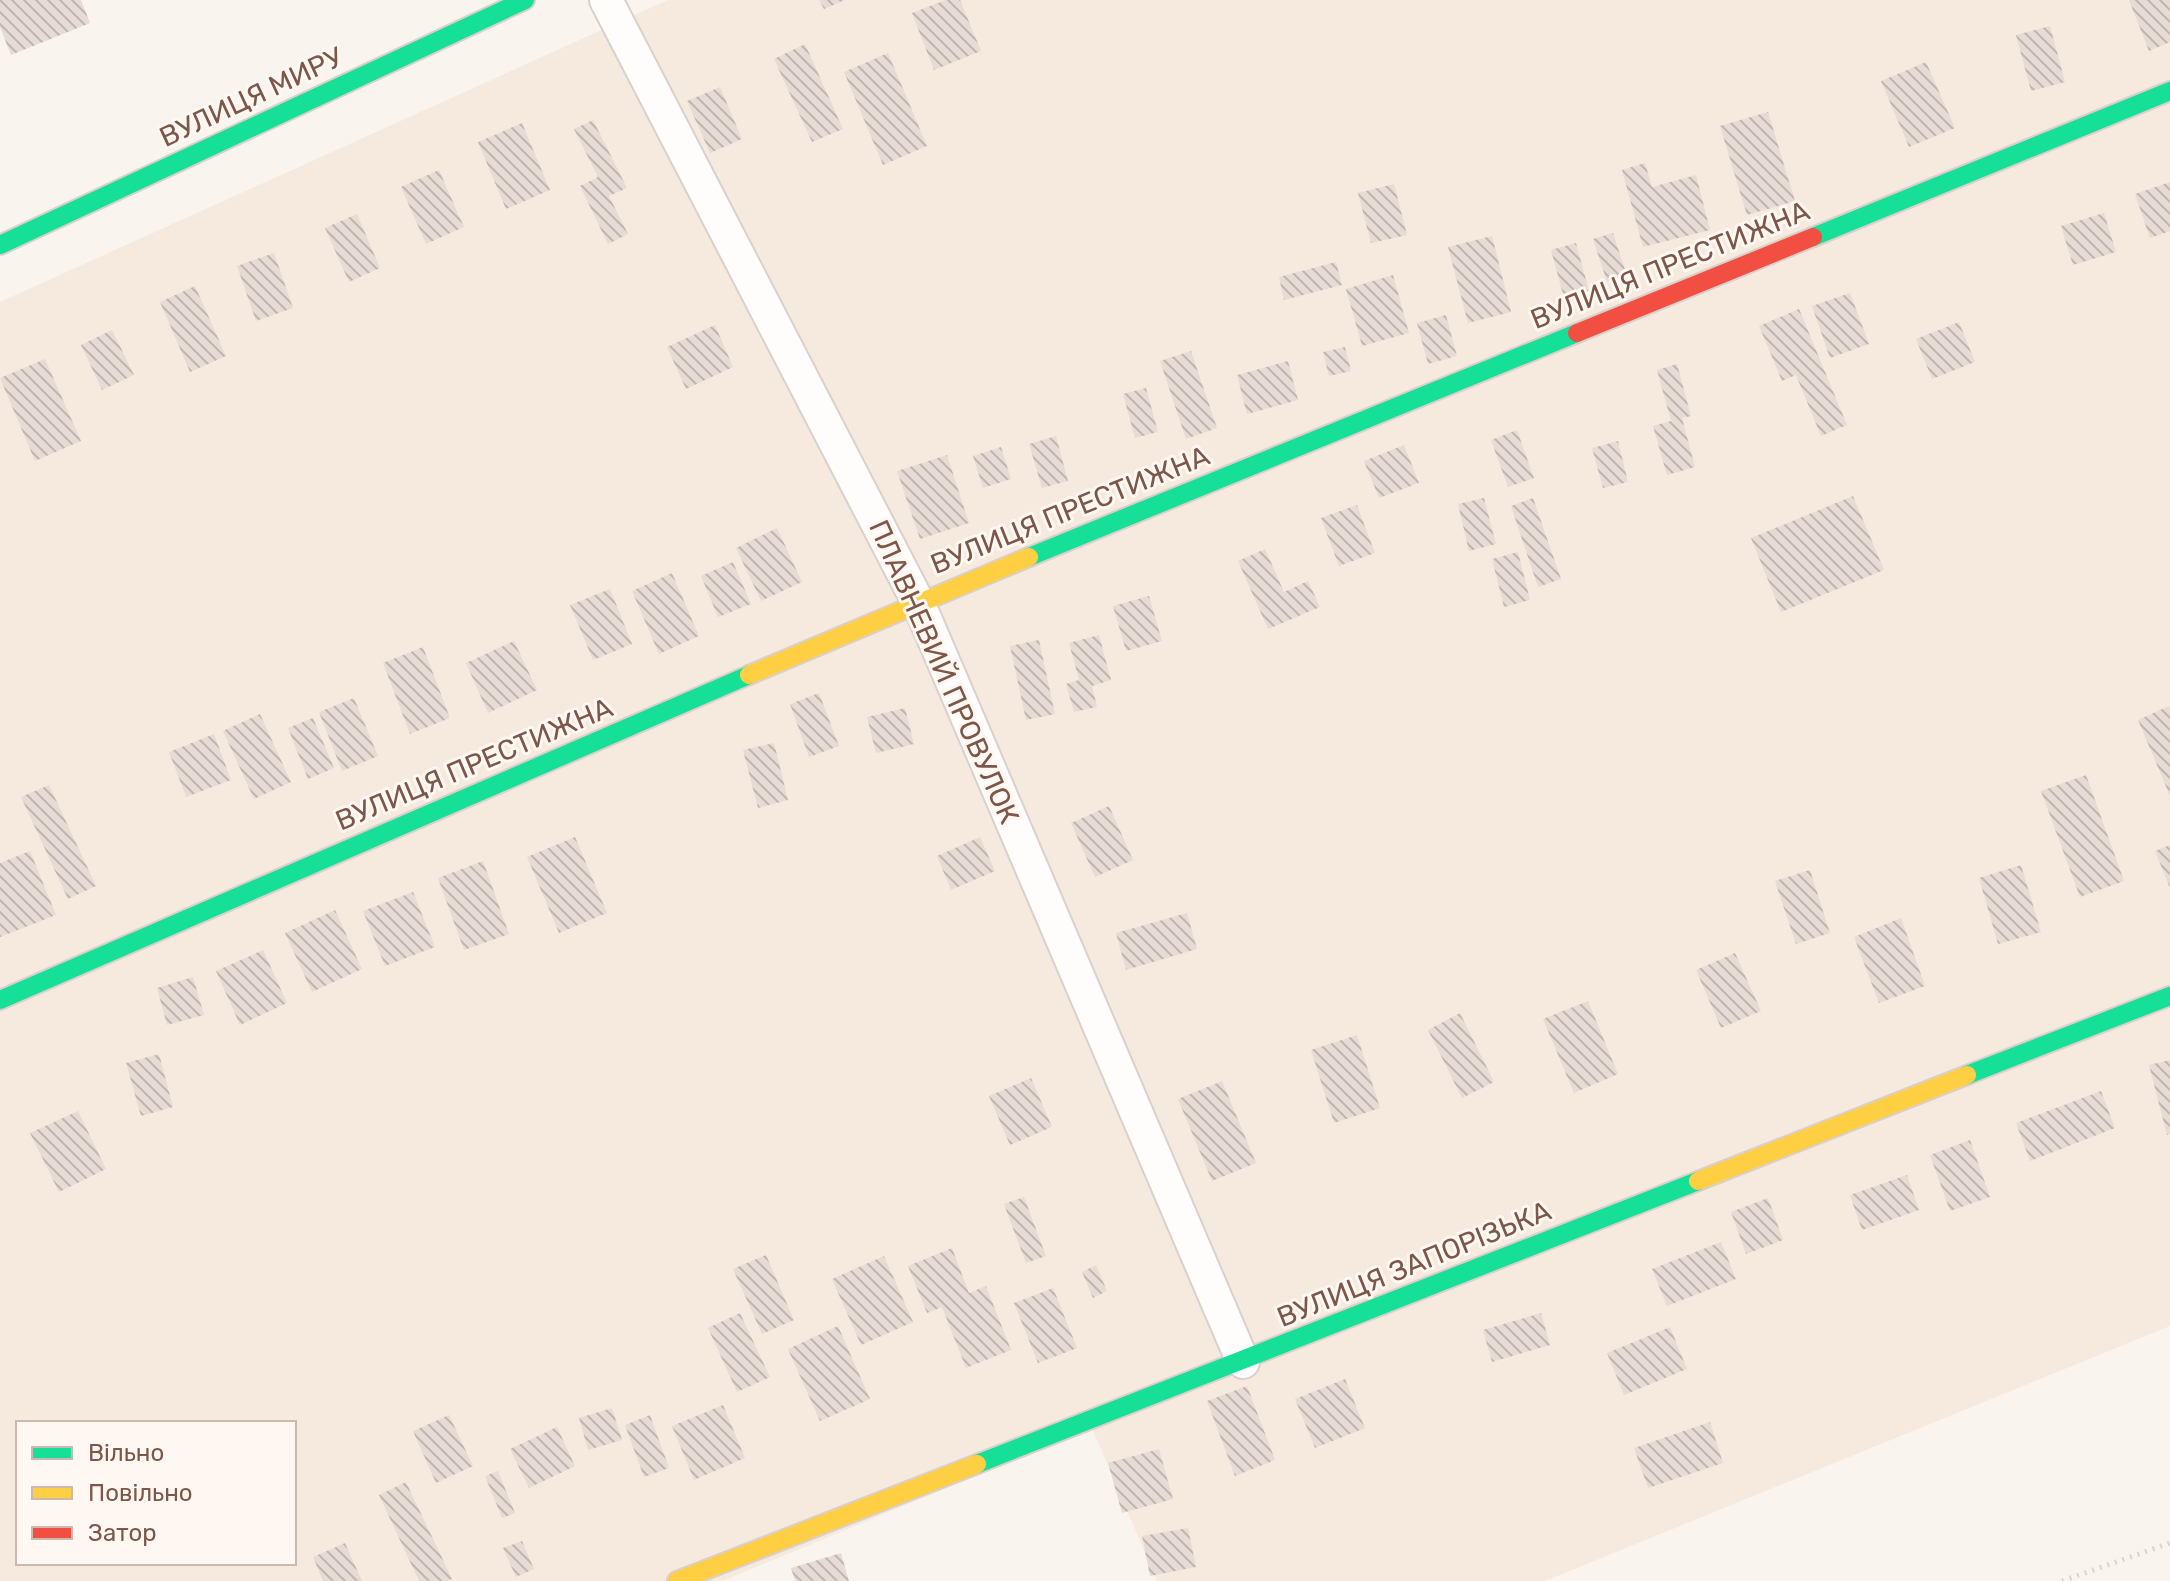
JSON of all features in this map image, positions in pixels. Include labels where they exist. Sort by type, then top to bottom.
[{"type":"street","name":"ВУЛИЦЯ МИРУ","points":[[0,245],[525,0]]},
{"type":"street","name":"ПЛАВНЕВИЙ ПРОВУЛОК","points":[[606,0],[918,602],[1243,1362]]},
{"type":"street","name":"ВУЛИЦЯ ПРЕСТИЖНА","points":[[0,1000],[918,602],[2170,91]]},
{"type":"street","name":"ВУЛИЦЯ ЗАПОРІЗЬКА","points":[[677,1581],[1243,1362],[2170,996]]},
{"type":"path","points":[[2062,1581],[2170,1543]]},
{"type":"shaded area","points":[[668,0],[2170,0],[2170,1326],[1545,1581],[1157,1581],[1092,1428],[722,1581],[0,1581],[0,302]]},
{"type":"building","points":[[0,0],[81,0],[90,23],[11,55],[0,27]]},
{"type":"building","points":[[819,0],[845,0],[824,9]]},
{"type":"building","points":[[946,0],[960,0],[981,51],[934,70],[912,13]]},
{"type":"building","points":[[2129,0],[2170,0],[2170,42],[2149,51]]},
{"type":"building","points":[[2050,26],[2065,82],[2031,91],[2016,35]]},
{"type":"building","points":[[805,44],[843,129],[812,142],[774,59]]},
{"type":"building","points":[[888,53],[927,146],[883,165],[844,72]]},
{"type":"building","points":[[1926,62],[1955,128],[1909,147],[1881,81]]},
{"type":"building","points":[[720,87],[742,139],[710,153],[687,101]]},
{"type":"building","points":[[1768,112],[1795,201],[1747,215],[1720,126]]},
{"type":"building","points":[[593,120],[627,188],[609,196],[628,234],[608,244],[580,186],[598,177],[574,129]]},
{"type":"building","points":[[522,123],[550,190],[506,209],[478,142]]},
{"type":"building","points":[[1645,163],[1652,187],[1696,175],[1710,230],[1643,247],[1622,170]]},
{"type":"building","points":[[439,170],[464,227],[426,244],[401,187]]},
{"type":"building","points":[[2170,182],[2170,231],[2150,238],[2135,194]]},
{"type":"building","points":[[1394,184],[1407,235],[1371,243],[1358,193]]},
{"type":"building","points":[[2104,213],[2116,252],[2073,265],[2061,226]]},
{"type":"building","points":[[357,214],[380,268],[349,282],[325,228]]},
{"type":"building","points":[[1613,233],[1627,276],[1607,282],[1593,239]]},
{"type":"building","points":[[1492,236],[1511,312],[1468,323],[1448,247]]},
{"type":"building","points":[[1576,243],[1589,291],[1564,298],[1551,250]]},
{"type":"building","points":[[274,253],[293,308],[256,321],[237,266]]},
{"type":"building","points":[[1336,262],[1342,285],[1284,300],[1279,277]]},
{"type":"building","points":[[1393,275],[1409,333],[1362,346],[1346,289]]},
{"type":"building","points":[[195,286],[226,356],[190,372],[160,302]]},
{"type":"building","points":[[1850,293],[1869,344],[1830,358],[1812,306]]},
{"type":"building","points":[[1799,309],[1847,425],[1821,436],[1796,375],[1782,381],[1759,326]]},
{"type":"building","points":[[1446,315],[1457,356],[1428,364],[1417,323]]},
{"type":"building","points":[[1959,322],[1975,362],[1932,379],[1916,339]]},
{"type":"building","points":[[715,325],[733,367],[686,389],[667,347]]},
{"type":"building","points":[[112,330],[134,375],[102,390],[81,345]]},
{"type":"building","points":[[1345,347],[1351,371],[1329,376],[1323,352]]},
{"type":"building","points":[[1191,351],[1217,428],[1186,439],[1160,361]]},
{"type":"building","points":[[45,359],[81,441],[35,461],[0,378]]},
{"type":"building","points":[[1288,361],[1298,400],[1247,414],[1237,375]]},
{"type":"building","points":[[1677,364],[1691,416],[1682,418],[1695,467],[1667,475],[1653,426],[1671,421],[1657,370]]},
{"type":"building","points":[[1146,388],[1158,432],[1135,438],[1123,394]]},
{"type":"building","points":[[1517,430],[1534,478],[1508,487],[1491,440]]},
{"type":"building","points":[[1056,436],[1068,481],[1042,488],[1029,444]]},
{"type":"building","points":[[1618,441],[1628,482],[1603,488],[1592,448]]},
{"type":"building","points":[[1404,445],[1419,483],[1379,498],[1364,461]]},
{"type":"building","points":[[1001,447],[1011,479],[983,488],[973,456]]},
{"type":"building","points":[[947,455],[969,523],[920,539],[897,471]]},
{"type":"building","points":[[1853,496],[1884,570],[1781,612],[1751,538]]},
{"type":"building","points":[[1484,498],[1496,544],[1469,551],[1458,504]]},
{"type":"building","points":[[1533,498],[1561,579],[1538,587],[1511,506]]},
{"type":"building","points":[[1357,505],[1375,553],[1339,566],[1321,518]]},
{"type":"building","points":[[777,528],[802,582],[761,601],[736,548]]},
{"type":"building","points":[[1265,549],[1284,592],[1308,581],[1320,607],[1268,629],[1238,561]]},
{"type":"building","points":[[1518,552],[1530,600],[1504,607],[1492,559]]},
{"type":"building","points":[[733,562],[751,604],[718,617],[701,576]]},
{"type":"building","points":[[672,573],[699,636],[659,654],[632,591]]},
{"type":"building","points":[[610,589],[632,644],[593,660],[570,605]]},
{"type":"building","points":[[1149,596],[1162,641],[1126,651],[1113,606]]},
{"type":"building","points":[[1099,635],[1111,680],[1092,686],[1097,707],[1074,712],[1066,684],[1079,680],[1069,643]]},
{"type":"building","points":[[1039,640],[1055,714],[1026,720],[1010,646]]},
{"type":"building","points":[[514,641],[537,690],[488,713],[466,663]]},
{"type":"building","points":[[423,647],[450,718],[410,734],[383,663]]},
{"type":"building","points":[[819,693],[839,746],[809,757],[790,704]]},
{"type":"building","points":[[354,698],[378,756],[342,771],[319,712]]},
{"type":"building","points":[[2169,706],[2170,710],[2170,796],[2138,720]]},
{"type":"building","points":[[905,708],[914,744],[876,753],[867,717]]},
{"type":"building","points":[[260,714],[291,782],[254,799],[223,731]]},
{"type":"building","points":[[313,718],[334,768],[308,779],[288,728]]},
{"type":"building","points":[[214,734],[231,780],[186,797],[169,752]]},
{"type":"building","points":[[774,743],[788,800],[758,808],[743,750]]},
{"type":"building","points":[[2086,775],[2124,881],[2080,897],[2041,791]]},
{"type":"building","points":[[49,785],[96,886],[68,899],[21,797]]},
{"type":"building","points":[[1109,806],[1133,860],[1095,877],[1071,823]]},
{"type":"building","points":[[575,837],[607,913],[559,933],[527,857]]},
{"type":"building","points":[[980,837],[995,871],[951,890],[937,856]]},
{"type":"building","points":[[2170,845],[2170,888],[2155,851]]},
{"type":"building","points":[[30,851],[56,915],[0,937],[0,863]]},
{"type":"building","points":[[483,861],[509,934],[464,950],[438,878]]},
{"type":"building","points":[[2021,865],[2041,932],[1998,944],[1979,878]]},
{"type":"building","points":[[1810,870],[1830,933],[1796,944],[1775,881]]},
{"type":"building","points":[[413,892],[435,947],[385,966],[363,911]]},
{"type":"building","points":[[335,910],[362,969],[312,992],[285,933]]},
{"type":"building","points":[[1187,913],[1197,949],[1126,970],[1116,933]]},
{"type":"building","points":[[1901,918],[1925,986],[1879,1003],[1854,937]]},
{"type":"building","points":[[263,950],[287,1003],[240,1025],[216,971]]},
{"type":"building","points":[[1735,953],[1761,1011],[1721,1028],[1696,970]]},
{"type":"building","points":[[193,977],[204,1015],[167,1025],[157,988]]},
{"type":"building","points":[[1588,1001],[1618,1074],[1574,1093],[1543,1019]]},
{"type":"building","points":[[1460,1013],[1494,1082],[1462,1098],[1428,1030]]},
{"type":"building","points":[[1357,1035],[1380,1108],[1334,1123],[1311,1050]]},
{"type":"building","points":[[159,1054],[173,1107],[141,1116],[126,1063]]},
{"type":"building","points":[[2170,1060],[2170,1134],[2167,1135],[2149,1065]]},
{"type":"building","points":[[1031,1078],[1052,1127],[1010,1145],[989,1096]]},
{"type":"building","points":[[1222,1081],[1256,1163],[1212,1181],[1178,1099]]},
{"type":"building","points":[[2101,1091],[2115,1128],[2030,1161],[2016,1123]]},
{"type":"building","points":[[78,1111],[106,1169],[59,1192],[30,1133]]},
{"type":"building","points":[[1970,1140],[1990,1197],[1950,1211],[1930,1155]]},
{"type":"building","points":[[1907,1175],[1919,1210],[1862,1230],[1850,1195]]},
{"type":"building","points":[[1024,1197],[1046,1256],[1026,1263],[1004,1204]]},
{"type":"building","points":[[1768,1198],[1783,1240],[1746,1254],[1731,1212]]},
{"type":"building","points":[[1721,1242],[1736,1279],[1667,1306],[1652,1269]]},
{"type":"building","points":[[952,1248],[969,1293],[986,1286],[1011,1350],[966,1368],[942,1307],[927,1313],[908,1266]]},
{"type":"building","points":[[766,1255],[794,1320],[762,1334],[733,1269]]},
{"type":"building","points":[[884,1256],[913,1322],[861,1345],[832,1279]]},
{"type":"building","points":[[1096,1265],[1107,1291],[1093,1298],[1082,1272]]},
{"type":"building","points":[[1053,1288],[1077,1348],[1038,1363],[1014,1303]]},
{"type":"building","points":[[740,1313],[770,1377],[737,1392],[708,1328]]},
{"type":"building","points":[[1541,1313],[1550,1345],[1492,1362],[1483,1330]]},
{"type":"building","points":[[838,1326],[870,1399],[820,1421],[788,1349]]},
{"type":"building","points":[[1670,1327],[1687,1369],[1624,1395],[1607,1353]]},
{"type":"building","points":[[1345,1379],[1365,1428],[1315,1448],[1295,1399]]},
{"type":"building","points":[[1247,1386],[1275,1460],[1235,1476],[1207,1401]]},
{"type":"building","points":[[723,1405],[745,1458],[694,1480],[672,1426]]},
{"type":"building","points":[[612,1408],[622,1440],[588,1450],[579,1418]]},
{"type":"building","points":[[449,1415],[473,1466],[436,1483],[413,1431]]},
{"type":"building","points":[[650,1415],[669,1468],[644,1477],[625,1425]]},
{"type":"building","points":[[1710,1422],[1723,1463],[1648,1488],[1634,1448]]},
{"type":"building","points":[[557,1427],[575,1466],[529,1488],[510,1449]]},
{"type":"building","points":[[1159,1449],[1173,1499],[1122,1513],[1108,1463]]},
{"type":"building","points":[[498,1471],[515,1513],[502,1518],[485,1476]]},
{"type":"building","points":[[406,1482],[452,1579],[419,1581],[379,1495]]},
{"type":"building","points":[[1188,1528],[1196,1567],[1150,1576],[1142,1536]]},
{"type":"building","points":[[522,1541],[534,1569],[516,1577],[503,1548]]},
{"type":"building","points":[[345,1543],[362,1581],[323,1581],[313,1557]]},
{"type":"building","points":[[841,1553],[849,1581],[795,1581],[791,1568]]},
{"type":"traffic: fast","points":[[0,245],[525,0]]},
{"type":"traffic: fast","points":[[1813,237],[2170,91]]},
{"type":"traffic: fast","points":[[1029,557],[1577,333]]},
{"type":"traffic: fast","points":[[0,1000],[749,675]]},
{"type":"traffic: fast","points":[[1967,1075],[2170,996]]},
{"type":"traffic: fast","points":[[977,1464],[1698,1181]]},
{"type":"traffic: slow","points":[[749,675],[1029,557]]},
{"type":"traffic: slow","points":[[1698,1181],[1967,1075]]},
{"type":"traffic: slow","points":[[677,1581],[977,1464]]},
{"type":"traffic: jam","points":[[1577,333],[1813,237]]}]
